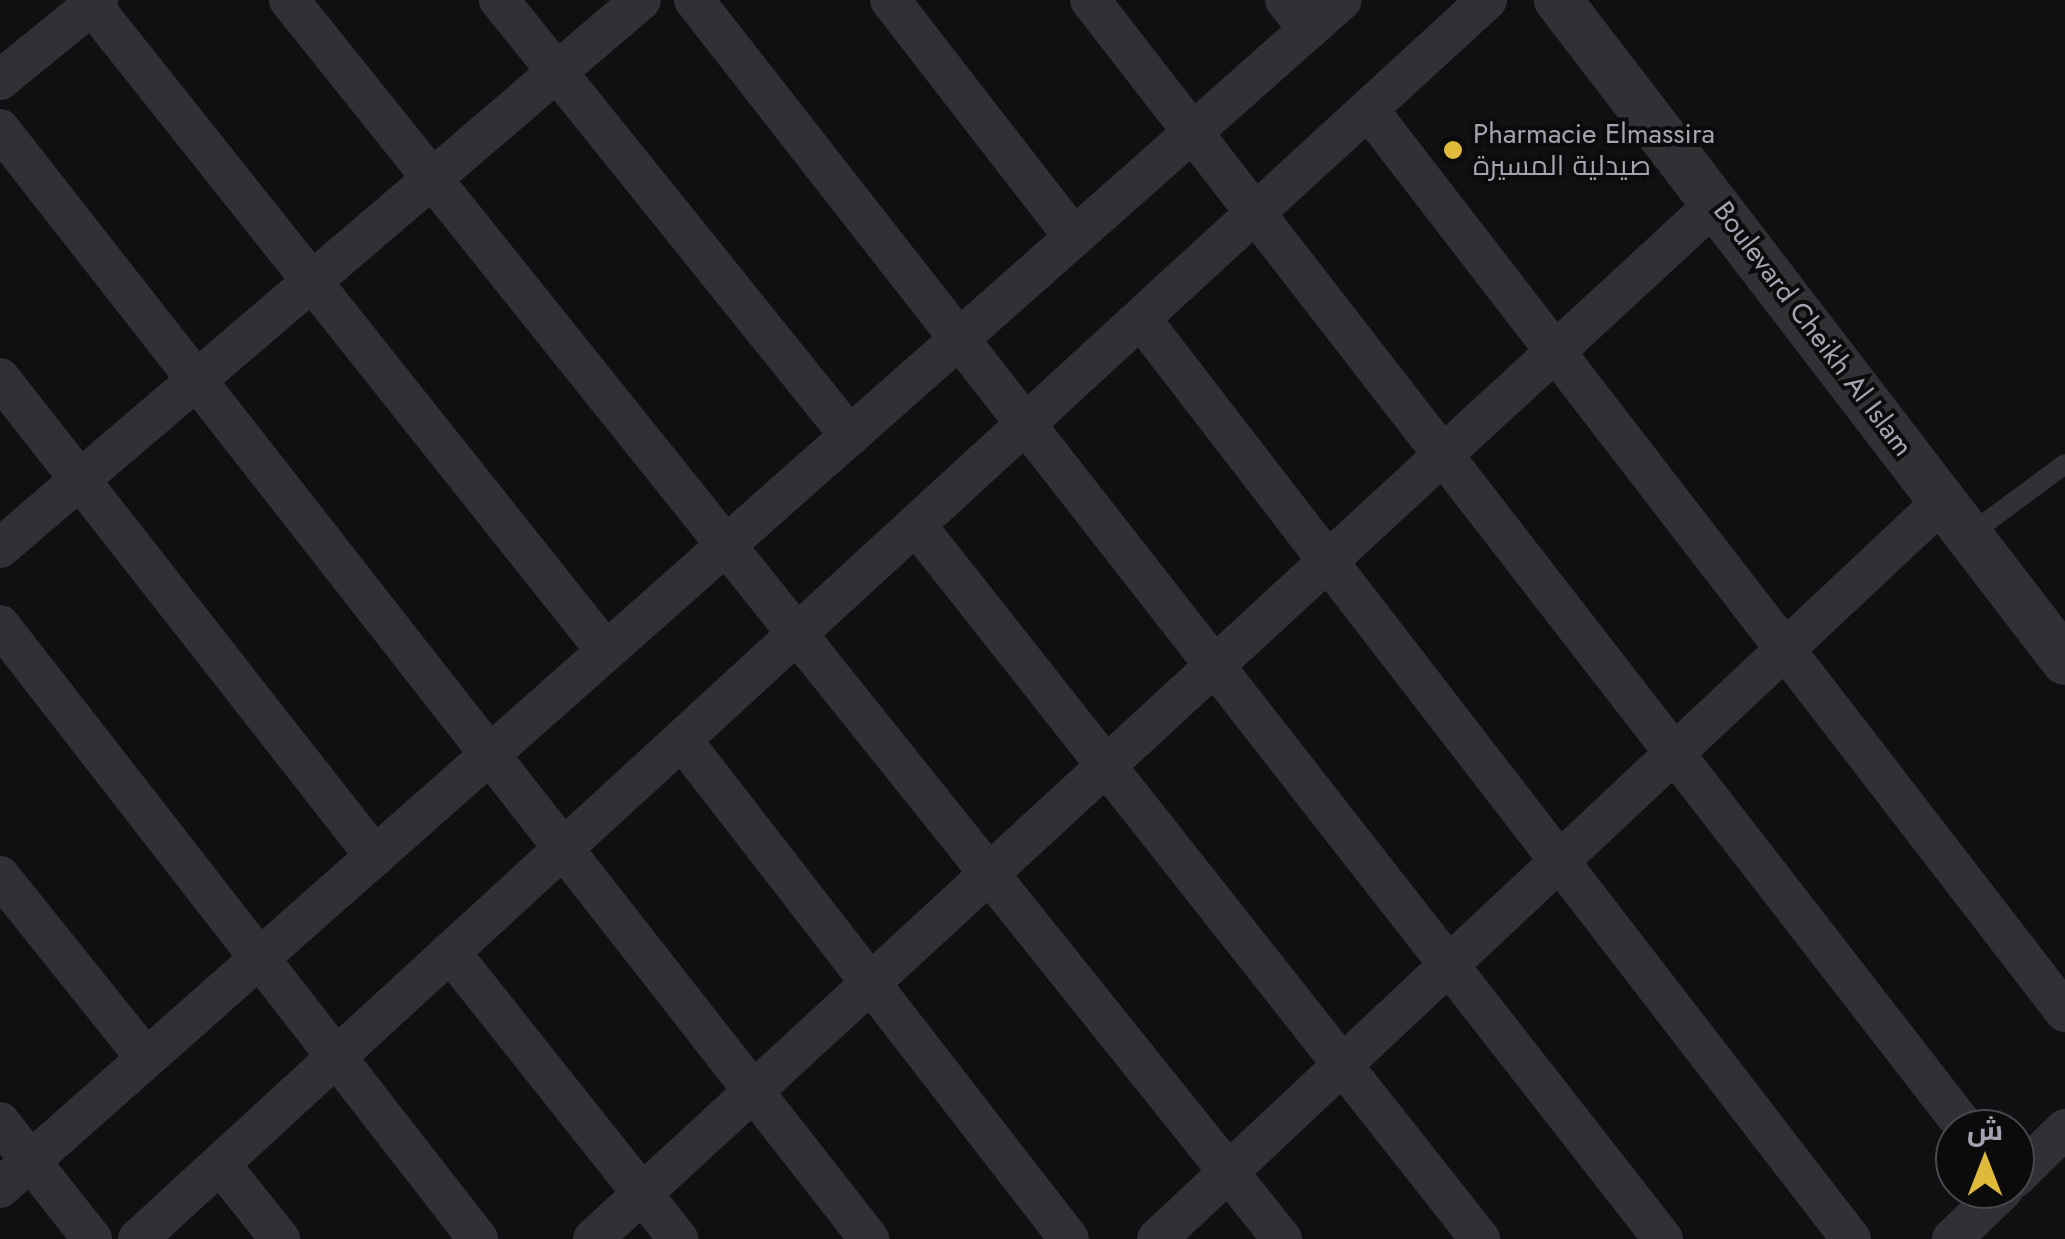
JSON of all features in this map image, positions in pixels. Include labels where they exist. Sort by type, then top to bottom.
[{"type":"street","points":[[288,0],[1282,1239]]},
{"type":"street","points":[[499,0],[850,436]]},
{"type":"street","points":[[0,548],[641,0]]},
{"type":"street","points":[[694,0],[1663,1239]]},
{"type":"street","points":[[890,0],[1074,238]]},
{"type":"street","points":[[1090,0],[1950,1109]]},
{"type":"street","points":[[0,1188],[1192,132],[1297,15],[1342,0]]},
{"type":"street","points":[[138,1239],[1488,0]]},
{"type":"street","name":"Boulevard Cheikh Al Islam","points":[[1558,0],[1717,202],[2065,661]]},
{"type":"street","points":[[0,80],[95,2],[606,651]]},
{"type":"street","points":[[1368,109],[2065,1012]]},
{"type":"street","points":[[0,129],[869,1239]]},
{"type":"street","points":[[593,1239],[1717,202]]},
{"type":"street","points":[[1140,318],[1851,1239]]},
{"type":"street","points":[[0,378],[374,856]]},
{"type":"street","points":[[1158,1239],[1785,649],[1956,518]]},
{"type":"street","points":[[916,525],[1480,1239]]},
{"type":"street","points":[[0,625],[478,1239]]},
{"type":"street","points":[[682,740],[874,980],[1070,1239]]},
{"type":"street","points":[[0,876],[146,1058]]},
{"type":"street","points":[[450,952],[678,1239]]},
{"type":"street","points":[[0,1122],[92,1239]]},
{"type":"street","points":[[220,1164],[280,1239]]},
{"type":"street","points":[[1952,1239],[1983,1209]]},
{"type":"lane","points":[[1956,518],[2065,464]]},
{"type":"place","name":"Pharmacie Elmassira صيدلية المسيرة","points":[[1453,150]]}]
